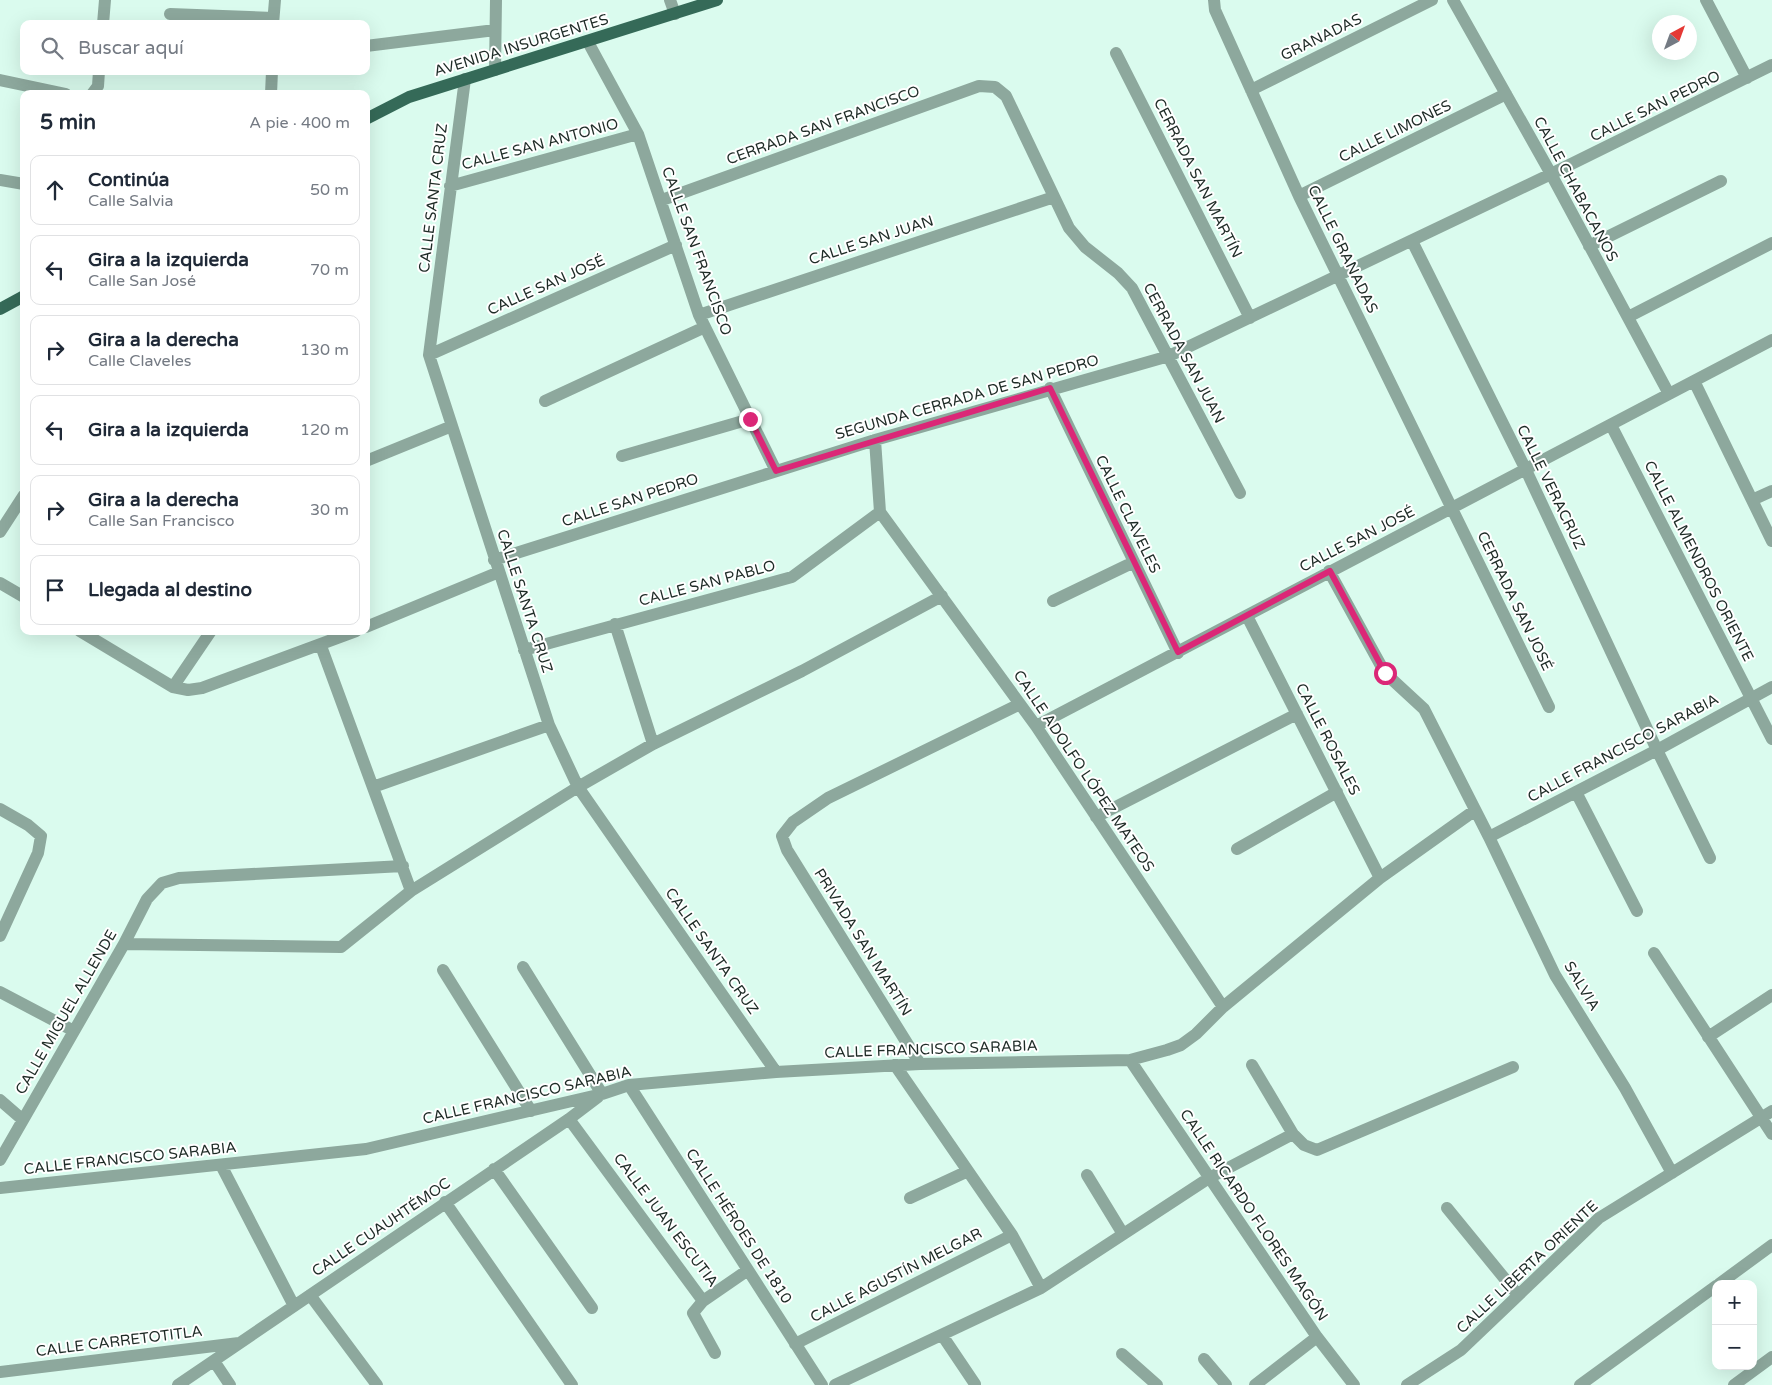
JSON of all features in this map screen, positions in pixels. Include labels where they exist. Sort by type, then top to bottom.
[{"type":"main road","name":"AVENIDA INSURGENTES","points":[[370,117],[409,97],[717,0]]},
{"type":"main road","points":[[0,308],[20,298]]},
{"type":"street","points":[[103,20],[105,0]]},
{"type":"street","points":[[273,20],[274,0]]},
{"type":"street","points":[[495,70],[496,0]]},
{"type":"street","points":[[670,0],[675,14]]},
{"type":"street","name":"CALLE GRANADAS","points":[[1214,0],[1215,10],[1298,196],[1451,509]]},
{"type":"street","name":"GRANADAS","points":[[1251,90],[1432,0]]},
{"type":"street","name":"CALLE CHABACANOS","points":[[1453,0],[1551,174],[1669,394]]},
{"type":"street","points":[[1706,0],[1747,78]]},
{"type":"street","points":[[170,14],[206,20]]},
{"type":"street","points":[[370,46],[495,30]]},
{"type":"street","name":"CALLE SAN FRANCISCO","points":[[588,42],[638,134],[662,200],[699,315],[776,471]]},
{"type":"street","name":"CERRADA SAN MARTÍN","points":[[1116,53],[1250,318]]},
{"type":"street","name":"CALLE SAN PEDRO","points":[[1551,174],[1772,65]]},
{"type":"street","points":[[95,90],[98,86],[99,75]]},
{"type":"street","points":[[271,90],[272,75]]},
{"type":"street","name":"CALLE SANTA CRUZ","points":[[465,79],[429,355],[549,725],[578,787],[776,1072]]},
{"type":"street","points":[[0,80],[47,90]]},
{"type":"street","name":"CERRADA SAN FRANCISCO","points":[[662,200],[979,86],[995,87]]},
{"type":"street","name":"CERRADA SAN JUAN","points":[[995,87],[1006,96],[1069,228],[1084,247],[1118,273],[1132,288],[1240,493]]},
{"type":"street","name":"CALLE LIMONES","points":[[1298,196],[1506,94]]},
{"type":"street","name":"CALLE SAN ANTONIO","points":[[450,186],[638,134]]},
{"type":"street","points":[[1169,356],[1551,174]]},
{"type":"street","points":[[0,180],[20,183]]},
{"type":"street","points":[[1589,246],[1721,181]]},
{"type":"street","name":"CALLE SAN JUAN","points":[[699,315],[1054,197]]},
{"type":"street","name":"CALLE VERACRUZ","points":[[1412,240],[1526,470],[1657,750],[1710,858]]},
{"type":"street","points":[[1628,317],[1772,243]]},
{"type":"street","name":"CALLE SAN JOSÉ","points":[[429,355],[676,245]]},
{"type":"street","points":[[545,401],[704,327]]},
{"type":"street","points":[[1772,340],[1694,381],[1772,541]]},
{"type":"street","name":"SEGUNDA CERRADA DE SAN PEDRO","points":[[776,471],[1050,388],[1169,356]]},
{"type":"street","name":"CALLE SAN JOSÉ","points":[[1036,726],[1694,381]]},
{"type":"street","name":"CALLE CLAVELES","points":[[1050,388],[1178,652]]},
{"type":"street","points":[[622,456],[750,419]]},
{"type":"street","name":"CALLE ALMENDROS ORIENTE","points":[[1611,425],[1772,739]]},
{"type":"street","points":[[370,459],[452,426]]},
{"type":"street","points":[[875,440],[880,512]]},
{"type":"street","name":"CALLE SAN PEDRO","points":[[370,625],[497,566],[776,471]]},
{"type":"street","points":[[1752,500],[1772,491]]},
{"type":"street","points":[[0,532],[20,502]]},
{"type":"street","name":"CERRADA SAN JOSÉ","points":[[1451,509],[1549,707]]},
{"type":"street","name":"CALLE ADOLFO LÓPEZ MATEOS","points":[[880,512],[1036,726],[1223,1007]]},
{"type":"street","name":"CALLE SAN PABLO","points":[[524,650],[792,577],[880,512]]},
{"type":"street","points":[[1053,601],[1134,562]]},
{"type":"street","name":"SALVIA","points":[[1330,571],[1385,673],[1424,708],[1489,837],[1555,975],[1625,1088],[1672,1173]]},
{"type":"street","points":[[0,583],[20,596]]},
{"type":"street","points":[[124,944],[341,947],[411,891],[578,787],[653,744],[802,671],[942,596]]},
{"type":"street","name":"CALLE ROSALES","points":[[1247,616],[1380,878]]},
{"type":"street","points":[[615,624],[653,744]]},
{"type":"street","points":[[87,635],[173,687],[188,690],[202,688],[347,635]]},
{"type":"street","points":[[173,687],[208,635]]},
{"type":"street","points":[[321,646],[411,891]]},
{"type":"street","name":"CALLE FRANCISCO SARABIA","points":[[1489,837],[1657,750],[1772,687]]},
{"type":"street","name":"PRIVADA SAN MARTÍN","points":[[920,1064],[786,850],[782,836],[793,822],[828,798],[1020,704]]},
{"type":"street","points":[[1096,817],[1297,714]]},
{"type":"street","points":[[373,787],[549,725]]},
{"type":"street","points":[[1237,849],[1337,792]]},
{"type":"street","points":[[1576,792],[1638,911]]},
{"type":"street","points":[[0,809],[28,825],[41,836],[38,852],[0,936]]},
{"type":"street","points":[[1223,1007],[1380,878],[1474,810]]},
{"type":"street","name":"CALLE MIGUEL ALLENDE","points":[[0,1160],[124,944],[147,899],[162,883],[179,878],[403,866]]},
{"type":"street","points":[[1654,953],[1708,1038],[1767,1114],[1772,1134]]},
{"type":"street","points":[[523,967],[602,1094]]},
{"type":"street","points":[[443,970],[532,1111]]},
{"type":"street","points":[[0,992],[74,1031]]},
{"type":"street","points":[[1708,1038],[1772,995]]},
{"type":"street","name":"CALLE FRANCISCO SARABIA","points":[[0,1188],[366,1149],[602,1094],[629,1085],[776,1072],[895,1065],[1130,1060],[1181,1045],[1196,1034],[1223,1007]]},
{"type":"street","name":"CALLE RICARDO FLORES MAGÓN","points":[[1130,1060],[1317,1337],[1354,1385]]},
{"type":"street","points":[[895,1065],[1012,1235],[1041,1288]]},
{"type":"street","points":[[1252,1065],[1293,1134],[1304,1145],[1317,1150],[1513,1067]]},
{"type":"street","name":"CALLE HÉROES DE 1810","points":[[629,1085],[822,1385]]},
{"type":"street","name":"CALLE CUAUHTÉMOC","points":[[178,1385],[570,1118],[602,1094]]},
{"type":"street","points":[[0,1100],[23,1120]]},
{"type":"street","name":"CALLE LIBERTA ORIENTE","points":[[1407,1385],[1461,1350],[1599,1218],[1767,1114]]},
{"type":"street","name":"CALLE JUAN ESCUTIA","points":[[570,1118],[703,1301],[748,1270]]},
{"type":"street","points":[[835,1385],[1041,1288],[1209,1178],[1293,1134]]},
{"type":"street","points":[[221,1165],[294,1306]]},
{"type":"street","points":[[494,1169],[592,1308]]},
{"type":"street","points":[[910,1198],[968,1171]]},
{"type":"street","points":[[1087,1175],[1123,1234]]},
{"type":"street","points":[[445,1202],[572,1385]]},
{"type":"street","points":[[1447,1208],[1518,1295]]},
{"type":"street","name":"CALLE AGUSTÍN MELGAR","points":[[795,1344],[1012,1235]]},
{"type":"street","points":[[1724,1280],[1772,1245]]},
{"type":"street","points":[[1580,1385],[1712,1289]]},
{"type":"street","points":[[310,1295],[377,1385]]},
{"type":"street","points":[[703,1301],[693,1313],[715,1353]]},
{"type":"street","points":[[942,1335],[975,1385]]},
{"type":"street","points":[[1255,1385],[1317,1337]]},
{"type":"street","name":"CALLE CARRETOTITLA","points":[[0,1372],[241,1343]]},
{"type":"street","points":[[1122,1354],[1157,1385]]},
{"type":"street","points":[[1734,1385],[1772,1357]]},
{"type":"street","points":[[1204,1359],[1226,1385]]},
{"type":"street","points":[[214,1361],[230,1385]]},
{"type":"route","points":[[750,419],[776,471],[1050,388],[1178,652],[1330,571],[1385,673]]}]
